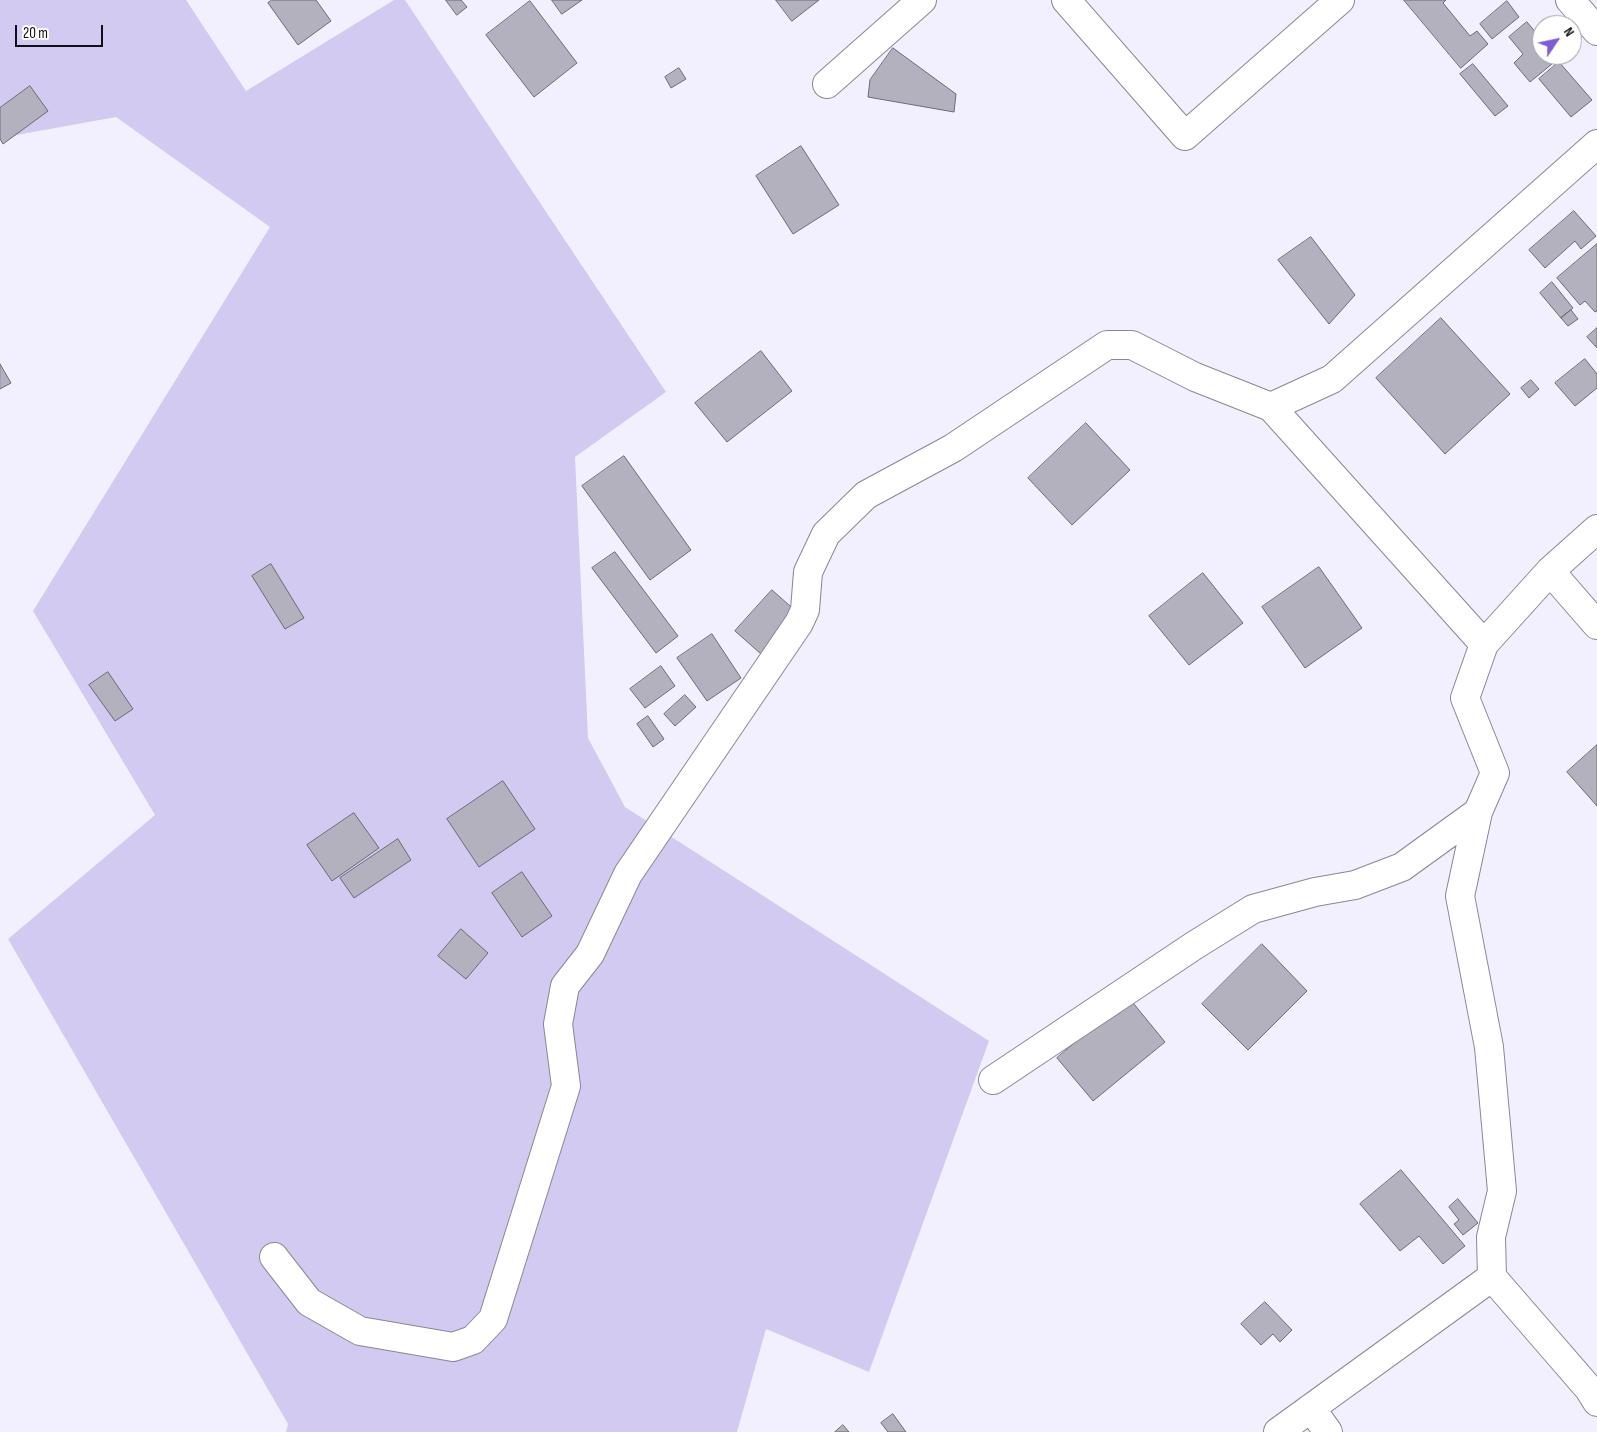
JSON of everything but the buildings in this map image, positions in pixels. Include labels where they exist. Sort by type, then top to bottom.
[{"type":"street","points":[[827,84],[922,0]]},
{"type":"street","points":[[1066,0],[1186,136],[1340,0]]},
{"type":"street","points":[[1570,0],[1597,31]]},
{"type":"street","points":[[1271,407],[1332,379],[1597,144]]},
{"type":"street","points":[[274,1258],[309,1302],[360,1331],[453,1347],[473,1340],[493,1319],[566,1086],[558,1024],[565,986],[590,954],[628,874],[799,622],[805,610],[808,572],[826,534],[866,496],[952,448],[1107,346],[1132,345],[1195,377],[1271,407],[1484,644]]},
{"type":"street","points":[[1597,529],[1550,571],[1484,644],[1465,698],[1495,773],[1478,812],[1460,896],[1489,1047],[1502,1191],[1491,1237],[1492,1277],[1589,1389],[1597,1402]]},
{"type":"street","points":[[1550,571],[1597,625]]},
{"type":"street","points":[[993,1080],[1254,909],[1315,892],[1355,885],[1402,867],[1478,812]]},
{"type":"street","points":[[1278,1432],[1492,1277]]},
{"type":"street","points":[[1310,1408],[1328,1432]]},
{"type":"shaded area","points":[[0,0],[186,0],[246,91],[394,0],[405,0],[666,392],[575,457],[588,738],[625,807],[989,1041],[869,1372],[766,1329],[737,1432],[286,1432],[288,1424],[8,939],[155,815],[33,611],[270,227],[116,117],[0,138]]}]
